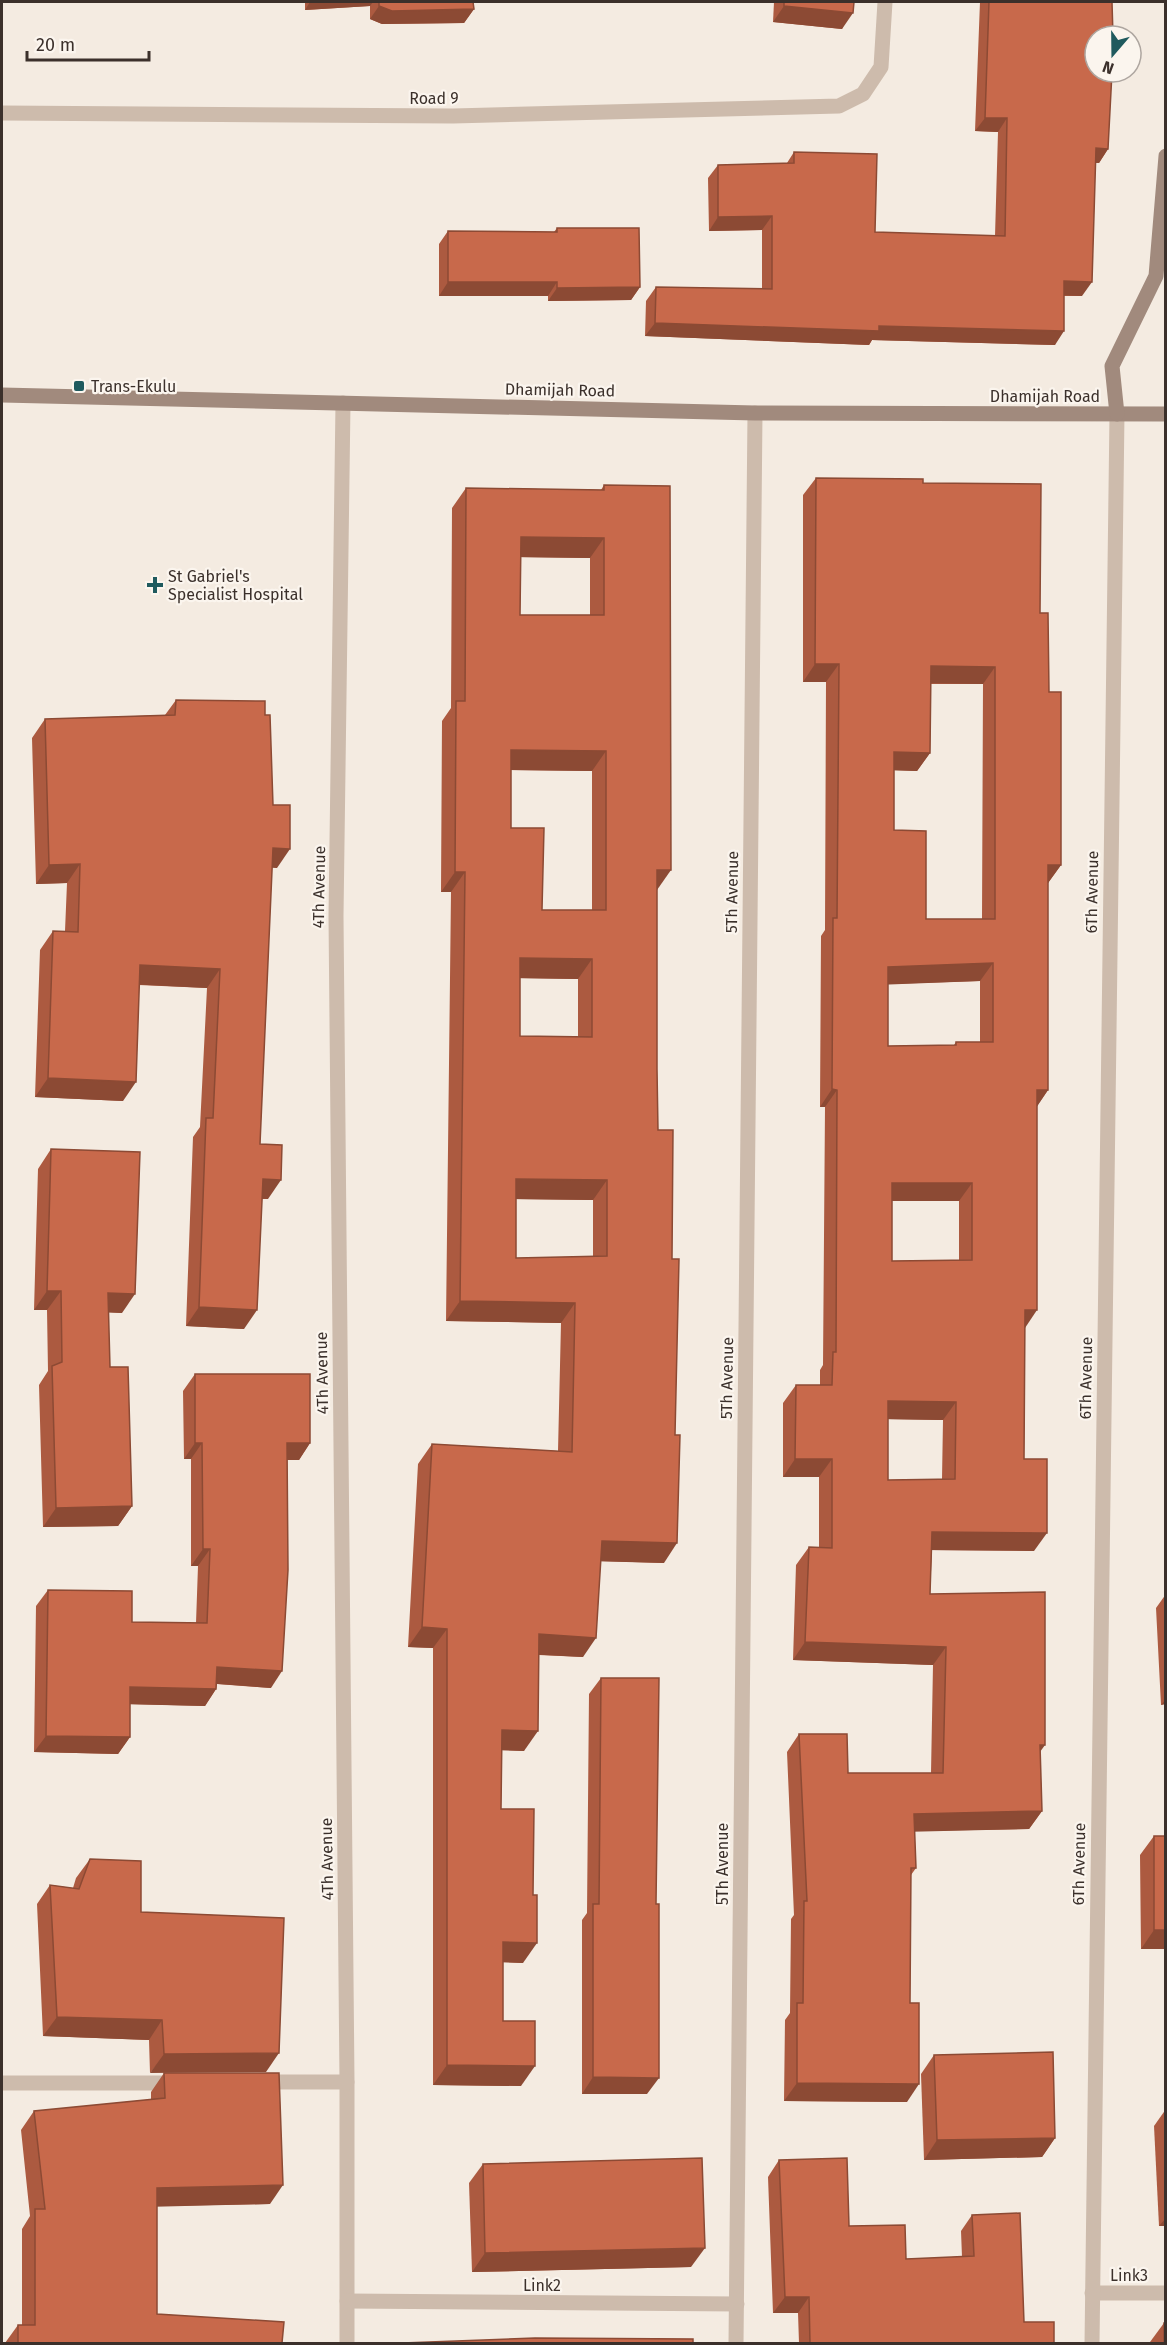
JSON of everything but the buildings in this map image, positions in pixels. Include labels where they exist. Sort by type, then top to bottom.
[{"type":"main road","points":[[1117,414],[1112,366],[1156,276],[1166,156]]},
{"type":"main road","name":"Dhamijah Road","points":[[2,395],[754,413],[1166,414]]},
{"type":"street","name":"Road 9","points":[[2,113],[453,116],[839,106],[863,94],[880,67],[885,2]]},
{"type":"street","name":"4Th Avenue","points":[[343,403],[336,916],[347,2082],[347,2343]]},
{"type":"street","name":"5Th Avenue","points":[[736,2343],[754,413]]},
{"type":"street","name":"6Th Avenue","points":[[1092,2343],[1117,414]]},
{"type":"street","points":[[240,2082],[347,2082]]},
{"type":"street","points":[[2,2083],[192,2083]]},
{"type":"street","name":"Link3","points":[[1092,2293],[1166,2293]]},
{"type":"street","name":"Link2","points":[[347,2301],[737,2304]]},
{"type":"place","name":"Trans-Ekulu","points":[[79,386]]},
{"type":"place","name":"St Gabriel's Specialist Hospital","points":[[155,585]]}]
